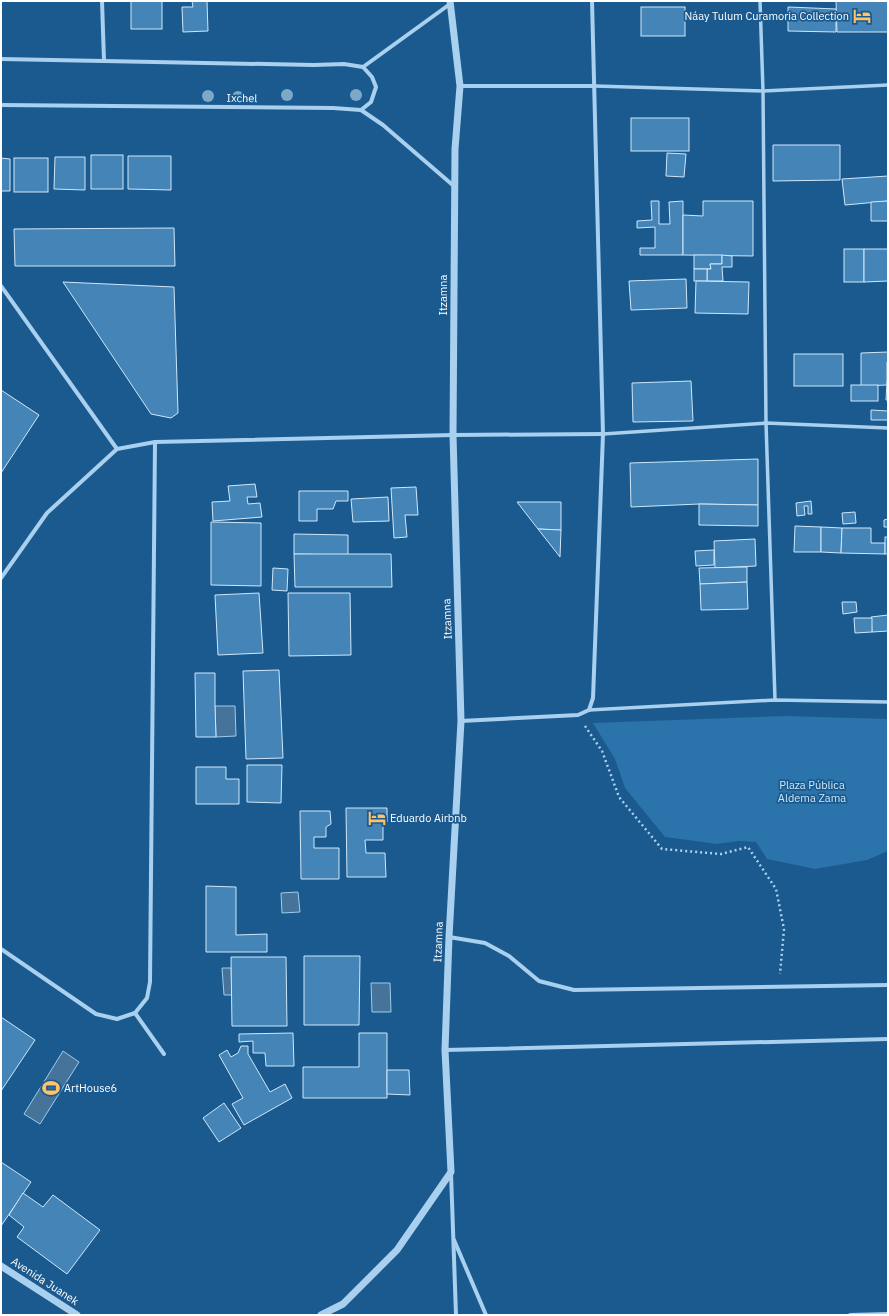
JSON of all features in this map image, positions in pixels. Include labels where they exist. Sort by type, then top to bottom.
[{"type":"street","points":[[102,1],[104,61]]},
{"type":"street","points":[[589,710],[593,698],[603,434],[592,1]]},
{"type":"street","points":[[760,1],[763,91],[766,423],[775,700]]},
{"type":"street","points":[[1,59],[307,65],[344,64],[364,67],[450,3]]},
{"type":"street","name":"Itzamna","points":[[450,3],[460,86],[455,149],[453,435],[461,721],[449,937],[445,1050],[456,1315]]},
{"type":"street","points":[[364,67],[372,78],[376,88],[371,102],[361,110],[383,125],[455,187]]},
{"type":"street","points":[[460,86],[595,86],[763,91],[888,85]]},
{"type":"street","name":"Ixchel","points":[[1,105],[333,108],[361,110]]},
{"type":"street","points":[[1,286],[117,449]]},
{"type":"street","points":[[1,578],[47,513],[117,449],[155,442],[453,435],[603,434],[766,423],[888,428]]},
{"type":"street","points":[[1,949],[96,1014],[116,1019],[135,1013],[147,998],[150,982],[155,442]]},
{"type":"street","points":[[461,721],[578,715],[589,710],[775,700],[888,702]]},
{"type":"street","points":[[449,937],[484,943],[509,956],[539,981],[574,990],[888,985]]},
{"type":"street","points":[[135,1013],[164,1054]]},
{"type":"street","points":[[445,1050],[888,1039]]},
{"type":"street","points":[[321,1315],[343,1304],[398,1250],[451,1172]]},
{"type":"street","points":[[453,1237],[486,1315]]},
{"type":"street","name":"Avenida Juanek","points":[[1,1266],[77,1315]]},
{"type":"street","points":[[850,1315],[888,1314]]},
{"type":"path","points":[[578,715],[602,751],[619,797],[662,849],[721,854],[748,847],[776,889],[784,929],[779,987]]},
{"type":"green space","name":"Plaza Pública Aldema Zama","points":[[786,716],[888,719],[888,851],[867,860],[815,869],[767,859],[756,842],[738,841],[717,844],[665,837],[625,788],[615,759],[593,723]]},
{"type":"shaded area","points":[[215,706],[235,706],[236,736],[216,737]]},
{"type":"shaded area","points":[[298,892],[300,912],[282,913],[281,893]]},
{"type":"shaded area","points":[[222,968],[231,968],[232,995],[224,995]]},
{"type":"shaded area","points":[[371,983],[390,983],[391,1012],[372,1012]]},
{"type":"shaded area","name":"ArtHouse6","points":[[63,1051],[79,1062],[40,1124],[24,1114]]},
{"type":"building","points":[[131,1],[162,1],[162,29],[131,29]]},
{"type":"building","points":[[192,1],[207,1],[208,31],[183,32],[182,7],[193,7]]},
{"type":"building","name":"Náay Tulum Curamoria Collection","points":[[836,1],[888,1],[888,32],[837,32]]},
{"type":"building","points":[[641,7],[685,7],[685,36],[641,36]]},
{"type":"building","points":[[788,7],[836,9],[836,32],[788,31]]},
{"type":"building","points":[[631,118],[689,118],[689,151],[631,151]]},
{"type":"building","points":[[773,145],[840,145],[840,180],[773,181]]},
{"type":"building","points":[[667,153],[686,154],[684,177],[666,176]]},
{"type":"building","points":[[91,155],[123,155],[123,189],[91,189]]},
{"type":"building","points":[[128,156],[171,156],[171,190],[128,189]]},
{"type":"building","points":[[55,157],[85,157],[85,190],[54,189]]},
{"type":"building","points":[[1,158],[10,159],[10,191],[1,191]]},
{"type":"building","points":[[14,158],[48,158],[48,192],[14,192]]},
{"type":"building","points":[[888,176],[888,201],[845,205],[842,179]]},
{"type":"building","points":[[651,201],[659,201],[659,224],[670,224],[669,202],[683,201],[683,255],[640,255],[640,248],[655,248],[655,227],[637,228],[637,221],[652,220]]},
{"type":"building","points":[[703,201],[753,201],[753,256],[683,255],[683,215],[703,216]]},
{"type":"building","points":[[888,201],[888,221],[871,221],[871,202]]},
{"type":"building","points":[[174,228],[175,266],[15,266],[14,229]]},
{"type":"building","points":[[844,249],[864,249],[864,282],[844,282]]},
{"type":"building","points":[[864,249],[888,249],[888,281],[864,282]]},
{"type":"building","points":[[694,255],[722,255],[722,264],[710,264],[711,269],[694,269]]},
{"type":"building","points":[[722,255],[732,256],[732,267],[722,267],[723,281],[707,281],[707,269],[711,269],[710,264],[722,264]]},
{"type":"building","points":[[694,269],[707,269],[707,281],[694,281]]},
{"type":"building","points":[[686,279],[687,308],[631,310],[629,281]]},
{"type":"building","points":[[696,281],[749,282],[748,314],[695,313]]},
{"type":"building","points":[[63,282],[174,287],[178,413],[171,418],[151,414]]},
{"type":"building","points":[[888,352],[887,385],[861,386],[861,353]]},
{"type":"building","points":[[794,354],[843,354],[843,386],[794,386]]},
{"type":"building","points":[[691,381],[693,421],[633,422],[632,383]]},
{"type":"building","points":[[887,381],[888,400],[886,400]]},
{"type":"building","points":[[851,385],[878,385],[878,401],[851,401]]},
{"type":"building","points":[[1,390],[39,415],[1,473]]},
{"type":"building","points":[[871,410],[888,411],[888,420],[871,420]]},
{"type":"building","points":[[758,459],[758,505],[699,504],[631,507],[630,463]]},
{"type":"building","points":[[255,484],[257,497],[247,497],[248,504],[260,503],[262,517],[213,521],[212,502],[230,501],[228,486]]},
{"type":"building","points":[[416,487],[418,515],[405,515],[407,537],[394,538],[391,488]]},
{"type":"building","points":[[299,491],[348,491],[348,501],[336,501],[333,509],[317,509],[317,521],[299,521]]},
{"type":"building","points":[[388,497],[389,521],[353,522],[351,499]]},
{"type":"building","points":[[811,501],[812,514],[808,514],[808,506],[804,506],[805,515],[797,516],[796,503]]},
{"type":"building","points":[[517,502],[561,502],[561,530],[538,529]]},
{"type":"building","points":[[699,504],[758,505],[758,526],[699,525]]},
{"type":"building","points":[[855,512],[856,523],[843,524],[842,513]]},
{"type":"building","points":[[888,519],[888,527],[884,527],[884,520]]},
{"type":"building","points":[[211,522],[261,523],[261,586],[211,585]]},
{"type":"building","points":[[795,526],[821,527],[821,552],[794,552]]},
{"type":"building","points":[[821,527],[842,528],[841,553],[821,552]]},
{"type":"building","points":[[842,528],[871,528],[871,543],[885,543],[885,554],[841,553]]},
{"type":"building","points":[[538,529],[561,530],[560,557]]},
{"type":"building","points":[[294,534],[348,535],[348,555],[294,554]]},
{"type":"building","points":[[885,537],[888,537],[888,554],[885,554]]},
{"type":"building","points":[[755,539],[756,566],[715,568],[714,541]]},
{"type":"building","points":[[714,550],[714,565],[696,566],[695,551]]},
{"type":"building","points":[[294,554],[391,554],[392,587],[295,587]]},
{"type":"building","points":[[747,567],[747,582],[700,584],[699,568]]},
{"type":"building","points":[[273,568],[288,569],[287,591],[272,590]]},
{"type":"building","points":[[747,582],[748,609],[701,610],[700,584]]},
{"type":"building","points":[[259,593],[263,653],[218,655],[215,595]]},
{"type":"building","points":[[288,593],[350,593],[351,655],[289,656]]},
{"type":"building","points":[[842,602],[856,602],[857,612],[843,614]]},
{"type":"building","points":[[888,615],[888,631],[872,632],[871,617]]},
{"type":"building","points":[[854,618],[872,618],[872,632],[855,633]]},
{"type":"building","points":[[279,670],[283,758],[246,759],[243,671]]},
{"type":"building","points":[[195,673],[215,673],[216,737],[196,737]]},
{"type":"building","points":[[247,765],[282,765],[281,803],[247,802]]},
{"type":"building","points":[[196,767],[226,767],[226,779],[239,779],[239,804],[196,804]]},
{"type":"building","points":[[346,808],[387,808],[387,822],[383,826],[383,840],[365,840],[366,853],[385,853],[386,877],[347,877]]},
{"type":"building","points":[[300,811],[330,811],[331,824],[326,827],[326,837],[314,837],[314,848],[339,848],[339,879],[301,879]]},
{"type":"building","points":[[206,886],[236,887],[236,935],[267,934],[267,952],[206,952]]},
{"type":"building","points":[[304,956],[360,956],[359,1025],[304,1025]]},
{"type":"building","points":[[231,957],[286,957],[287,1026],[232,1026]]},
{"type":"building","points":[[1,1017],[35,1040],[1,1091]]},
{"type":"building","points":[[293,1033],[294,1066],[266,1066],[265,1053],[253,1053],[253,1041],[239,1042],[239,1034]]},
{"type":"building","points":[[359,1033],[387,1033],[387,1098],[303,1098],[303,1067],[359,1067]]},
{"type":"building","points":[[241,1046],[248,1046],[248,1054],[270,1092],[285,1084],[292,1098],[244,1125],[232,1104],[243,1098],[219,1055],[227,1050],[231,1057],[238,1053]]},
{"type":"building","points":[[387,1070],[409,1070],[410,1095],[387,1094]]},
{"type":"building","points":[[224,1103],[241,1128],[219,1142],[203,1118]]},
{"type":"building","points":[[1,1162],[31,1182],[1,1226]]},
{"type":"building","points":[[23,1193],[43,1207],[53,1195],[100,1230],[67,1274],[17,1237],[24,1227],[9,1215]]},
{"type":"place","name":"Náay Tulum Curamoria Collection","points":[[862,16]]},
{"type":"place","name":"Eduardo Airbnb","points":[[377,818]]},
{"type":"place","name":"ArtHouse6","points":[[51,1088]]}]
